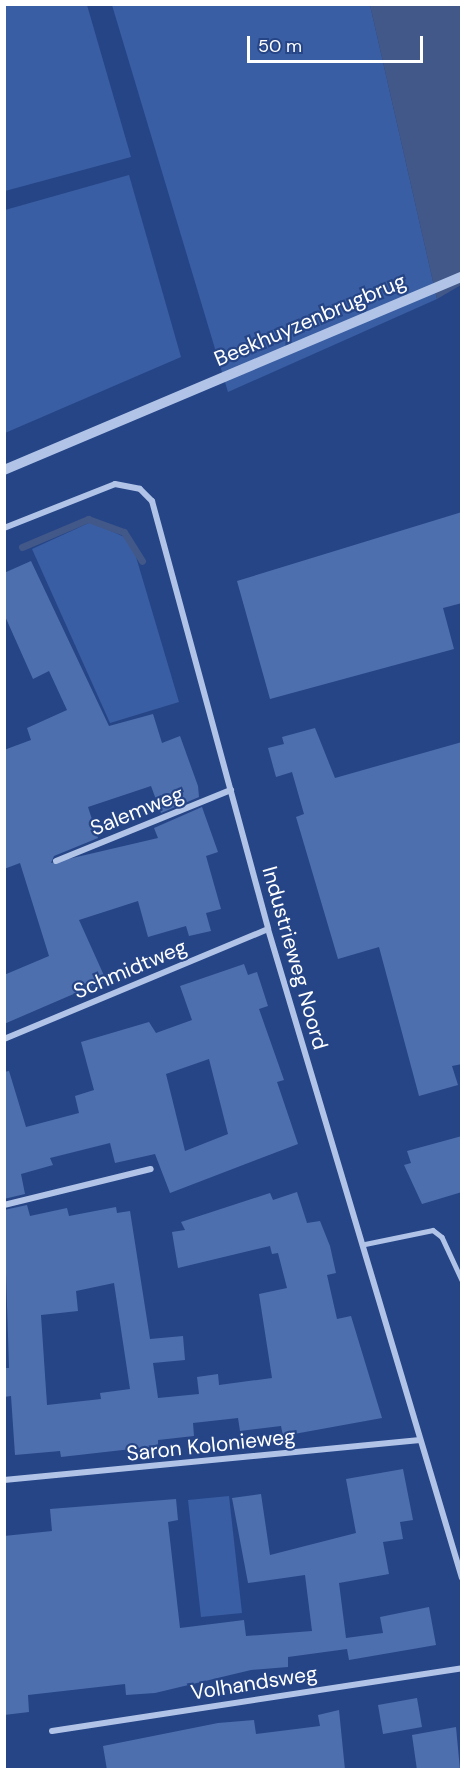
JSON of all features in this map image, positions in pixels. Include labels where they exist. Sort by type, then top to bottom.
[{"type":"street","name":"Beekhuyzenbrugbrug","points":[[4,470],[462,277]]},
{"type":"street","name":"Industrieweg Noord","points":[[4,528],[115,484],[147,494],[268,929],[365,1244],[420,1440],[462,1578]]},
{"type":"street","name":"Salemweg","points":[[56,861],[231,790]]},
{"type":"street","name":"Schmidtweg","points":[[4,1039],[268,929]]},
{"type":"street","points":[[4,1205],[151,1169]]},
{"type":"street","name":"Saron Kolonieweg","points":[[4,1480],[420,1440]]},
{"type":"street","name":"Volhandsweg","points":[[52,1731],[462,1668]]},
{"type":"lane","points":[[365,1244],[433,1230],[442,1237],[462,1280]]},
{"type":"shaded area","points":[[5,4],[87,5],[131,157],[5,191]]},
{"type":"shaded area","points":[[112,5],[370,5],[437,299],[228,392]]},
{"type":"shaded area","points":[[370,5],[461,5],[461,285],[437,299]]},
{"type":"shaded area","points":[[129,175],[181,357],[5,433],[5,210]]},
{"type":"shaded area","points":[[91,522],[131,540],[179,702],[110,723],[32,549]]},
{"type":"shaded area","points":[[229,1496],[242,1613],[201,1617],[188,1500]]},
{"type":"building","points":[[462,512],[462,603],[443,608],[454,649],[270,699],[237,581]]},
{"type":"building","points":[[31,561],[109,726],[153,714],[162,743],[180,736],[198,786],[199,797],[161,813],[151,786],[88,807],[98,838],[54,856],[51,863],[158,838],[154,828],[202,807],[218,852],[206,856],[221,909],[206,913],[211,931],[189,936],[186,926],[148,937],[138,901],[79,920],[106,980],[4,1024],[4,975],[49,956],[20,863],[4,869],[4,750],[31,740],[27,728],[67,710],[49,671],[33,679],[4,614],[4,573]]},
{"type":"building","points":[[315,728],[335,778],[462,742],[462,1064],[452,1066],[458,1085],[419,1096],[379,947],[338,959],[296,817],[304,814],[292,772],[276,777],[268,748],[284,744],[282,737]]},
{"type":"building","points":[[244,964],[248,975],[257,972],[268,1006],[259,1009],[284,1080],[277,1082],[298,1144],[170,1193],[155,1154],[115,1163],[110,1143],[50,1158],[53,1165],[21,1174],[25,1194],[4,1199],[4,1072],[9,1071],[26,1127],[79,1113],[75,1096],[94,1090],[81,1042],[149,1022],[156,1033],[192,1020],[180,986]],"holes":[[[209,1059],[228,1134],[185,1151],[166,1074]]]},
{"type":"building","points":[[462,1136],[462,1192],[422,1204],[404,1165],[411,1163],[407,1151]]},
{"type":"building","points":[[297,1192],[307,1223],[320,1221],[330,1246],[336,1273],[327,1275],[337,1319],[351,1316],[382,1418],[283,1436],[281,1426],[240,1431],[238,1418],[193,1423],[194,1436],[158,1440],[158,1446],[61,1457],[60,1451],[15,1455],[11,1396],[4,1397],[4,1368],[9,1368],[4,1210],[27,1205],[30,1216],[67,1208],[69,1216],[116,1207],[117,1213],[130,1211],[150,1339],[183,1336],[185,1360],[153,1363],[158,1398],[199,1394],[197,1377],[218,1374],[219,1385],[272,1378],[259,1294],[287,1288],[278,1253],[272,1254],[270,1246],[178,1268],[172,1232],[185,1230],[181,1222],[270,1193],[273,1200]],"holes":[[[114,1283],[130,1389],[100,1393],[101,1399],[47,1405],[41,1315],[78,1311],[76,1291]]]},
{"type":"building","points":[[403,1469],[413,1520],[400,1522],[403,1539],[383,1542],[389,1574],[339,1583],[346,1638],[383,1633],[380,1617],[429,1607],[436,1645],[349,1660],[347,1649],[288,1657],[288,1667],[251,1670],[155,1693],[126,1695],[125,1684],[28,1695],[29,1712],[4,1715],[4,1536],[52,1531],[50,1509],[176,1499],[178,1520],[168,1522],[180,1628],[244,1620],[246,1636],[312,1631],[305,1575],[248,1583],[232,1498],[261,1494],[270,1555],[356,1533],[346,1479]]},
{"type":"building","points":[[417,1698],[422,1727],[383,1734],[378,1705]]},
{"type":"building","points":[[339,1710],[345,1770],[107,1770],[103,1746],[218,1723],[254,1720],[256,1734],[320,1726],[318,1715]]},
{"type":"building","points":[[456,1727],[460,1770],[417,1770],[412,1735]]},
{"type":"waterway","points":[[22,547],[88,519],[124,532],[142,561]]}]
